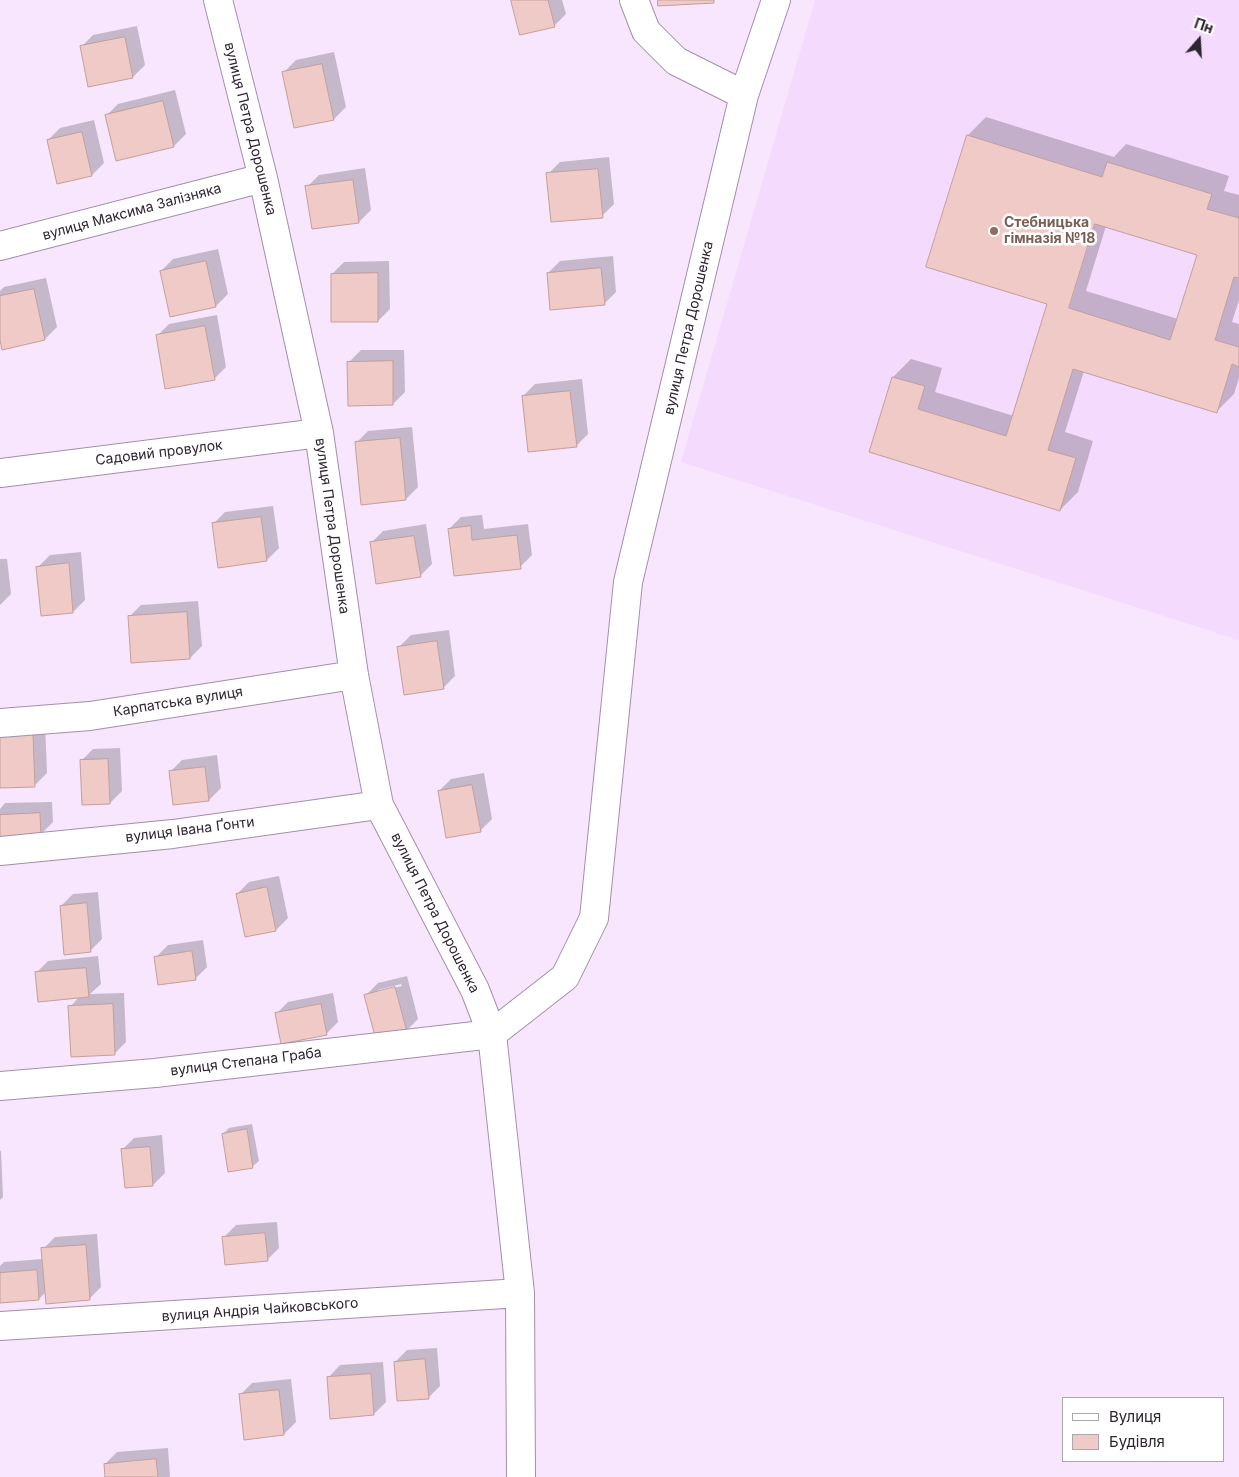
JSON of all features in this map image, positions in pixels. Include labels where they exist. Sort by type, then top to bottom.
[{"type":"street","name":"вулиця Петра Дорошенка","points":[[218,0],[263,178],[319,433],[354,676],[379,805],[475,990],[492,1034],[520,1293],[521,1477]]},
{"type":"street","points":[[634,0],[646,31],[676,61],[744,95]]},
{"type":"street","name":"вулиця Петра Дорошенка","points":[[492,1034],[565,977],[594,918],[628,582],[744,95],[776,0]]},
{"type":"street","name":"вулиця Максима Залізняка","points":[[0,246],[263,178]]},
{"type":"street","name":"Садовий провулок","points":[[0,473],[319,433]]},
{"type":"street","name":"Карпатська вулиця","points":[[0,723],[90,716],[354,676]]},
{"type":"street","name":"вулиця Івана Ґонти","points":[[0,851],[173,834],[379,805]]},
{"type":"street","name":"вулиця Степана Граба","points":[[0,1086],[155,1073],[492,1034]]},
{"type":"street","name":"вулиця Андрія Чайковського","points":[[0,1326],[520,1293]]},
{"type":"shaded area","name":"Стебницька гімназія №18","points":[[815,0],[1239,0],[1239,640],[681,462]]},
{"type":"building","points":[[511,0],[548,0],[555,27],[520,35]]},
{"type":"building","points":[[658,0],[714,0],[714,3],[658,6]]},
{"type":"building","points":[[125,37],[133,78],[88,87],[80,46]]},
{"type":"building","points":[[322,64],[334,120],[294,128],[282,72]]},
{"type":"building","points":[[163,101],[174,147],[116,161],[105,115]]},
{"type":"building","points":[[82,132],[92,176],[57,184],[47,140]]},
{"type":"building","points":[[967,135],[1102,177],[1107,162],[1212,194],[1207,209],[1239,218],[1239,278],[1234,277],[1215,340],[1239,347],[1239,367],[1232,364],[1217,413],[1073,369],[1048,450],[1076,458],[1060,511],[869,452],[892,377],[925,386],[918,409],[1006,436],[1047,304],[926,267]],"holes":[[[1095,224],[1197,255],[1170,340],[1069,308]]]},
{"type":"building","points":[[598,169],[603,218],[551,222],[546,173]]},
{"type":"building","points":[[353,180],[359,223],[312,229],[305,186]]},
{"type":"building","points":[[206,261],[216,307],[170,317],[160,271]]},
{"type":"building","points":[[601,268],[605,305],[550,310],[547,273]]},
{"type":"building","points":[[378,273],[378,322],[331,322],[331,274]]},
{"type":"building","points":[[34,289],[45,340],[2,350],[0,340],[0,296]]},
{"type":"building","points":[[205,326],[215,380],[165,389],[156,335]]},
{"type":"building","points":[[393,361],[393,405],[348,406],[347,362]]},
{"type":"building","points":[[570,391],[577,447],[528,452],[522,396]]},
{"type":"building","points":[[400,438],[406,500],[361,505],[355,442]]},
{"type":"building","points":[[261,517],[267,561],[218,568],[212,523]]},
{"type":"building","points":[[471,526],[472,540],[517,535],[521,569],[454,576],[448,529]]},
{"type":"building","points":[[414,536],[421,577],[376,584],[370,542]]},
{"type":"building","points":[[69,563],[73,613],[41,616],[36,567]]},
{"type":"building","points":[[187,612],[190,659],[131,663],[128,616]]},
{"type":"building","points":[[437,641],[444,689],[404,695],[397,647]]},
{"type":"building","points":[[33,734],[35,787],[0,788],[0,735]]},
{"type":"building","points":[[108,759],[110,804],[82,805],[80,760]]},
{"type":"building","points":[[205,767],[209,801],[173,805],[169,771]]},
{"type":"building","points":[[472,785],[481,832],[446,838],[438,791]]},
{"type":"building","points":[[40,813],[41,836],[0,837],[0,815]]},
{"type":"building","points":[[267,887],[276,931],[245,937],[236,894]]},
{"type":"building","points":[[87,903],[91,952],[64,955],[60,906]]},
{"type":"building","points":[[192,951],[196,980],[158,985],[154,957]]},
{"type":"building","points":[[86,968],[89,997],[38,1002],[35,972]]},
{"type":"building","points":[[395,987],[407,1032],[376,1040],[364,995]]},
{"type":"building","points":[[113,1004],[115,1055],[71,1057],[68,1006]]},
{"type":"building","points":[[321,1004],[327,1035],[281,1044],[275,1013]]},
{"type":"building","points":[[247,1129],[253,1168],[228,1172],[222,1134]]},
{"type":"building","points":[[150,1147],[153,1186],[125,1188],[121,1149]]},
{"type":"building","points":[[265,1233],[268,1261],[225,1265],[222,1237]]},
{"type":"building","points":[[86,1245],[90,1300],[46,1304],[41,1248]]},
{"type":"building","points":[[37,1270],[39,1300],[0,1303],[0,1273]]},
{"type":"building","points":[[425,1359],[429,1399],[397,1401],[394,1362]]},
{"type":"building","points":[[371,1374],[374,1415],[330,1419],[327,1377]]},
{"type":"building","points":[[279,1390],[284,1435],[244,1440],[239,1394]]},
{"type":"building","points":[[156,1459],[158,1477],[105,1477],[104,1464]]},
{"type":"place","name":"Стебницька гімназія №18","points":[[994,231]]}]
